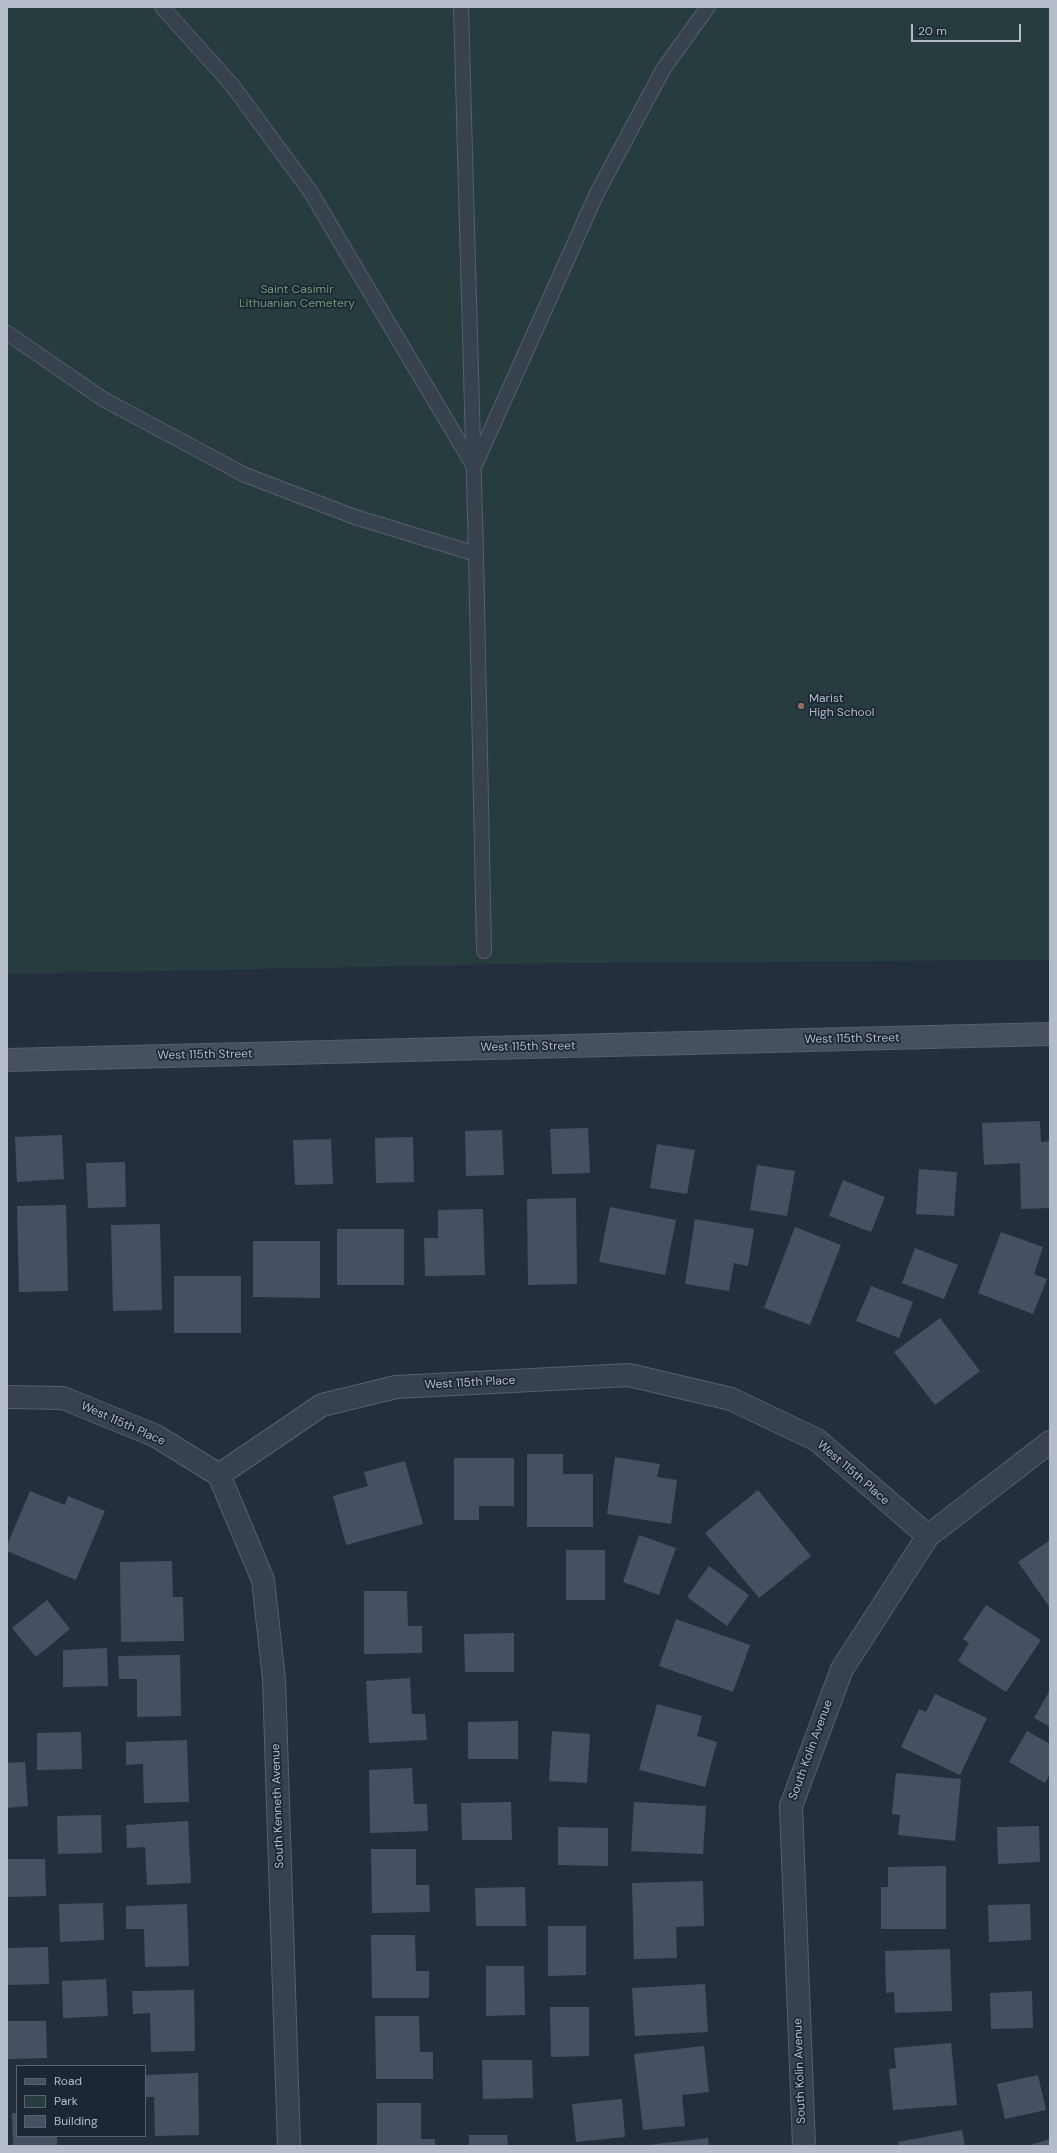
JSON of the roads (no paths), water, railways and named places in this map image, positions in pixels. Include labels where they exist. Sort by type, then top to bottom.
[{"type":"street","name":"West 115th Street","points":[[7,1060],[1050,1034]]},
{"type":"street","name":"West 115th Place","points":[[7,1397],[62,1398],[156,1436],[219,1475],[322,1405],[396,1387],[629,1375],[731,1399],[817,1440],[928,1536]]},
{"type":"street","name":"South Kolin Avenue","points":[[804,2146],[791,1806],[842,1669],[928,1536],[1050,1442]]},
{"type":"street","name":"South Kenneth Avenue","points":[[219,1475],[263,1580],[274,1680],[289,2146]]},
{"type":"lane","points":[[162,7],[232,85],[310,191],[474,468]]},
{"type":"lane","points":[[461,7],[474,468],[484,951]]},
{"type":"lane","points":[[474,468],[596,193],[664,68],[708,7]]},
{"type":"lane","points":[[7,333],[103,399],[245,475],[355,517],[476,554]]},
{"type":"place","name":"Marist High School","points":[[801,706]]},
{"type":"park label","name":"Saint Casimir Lithuanian Cemetery","points":[[297,297]]}]
